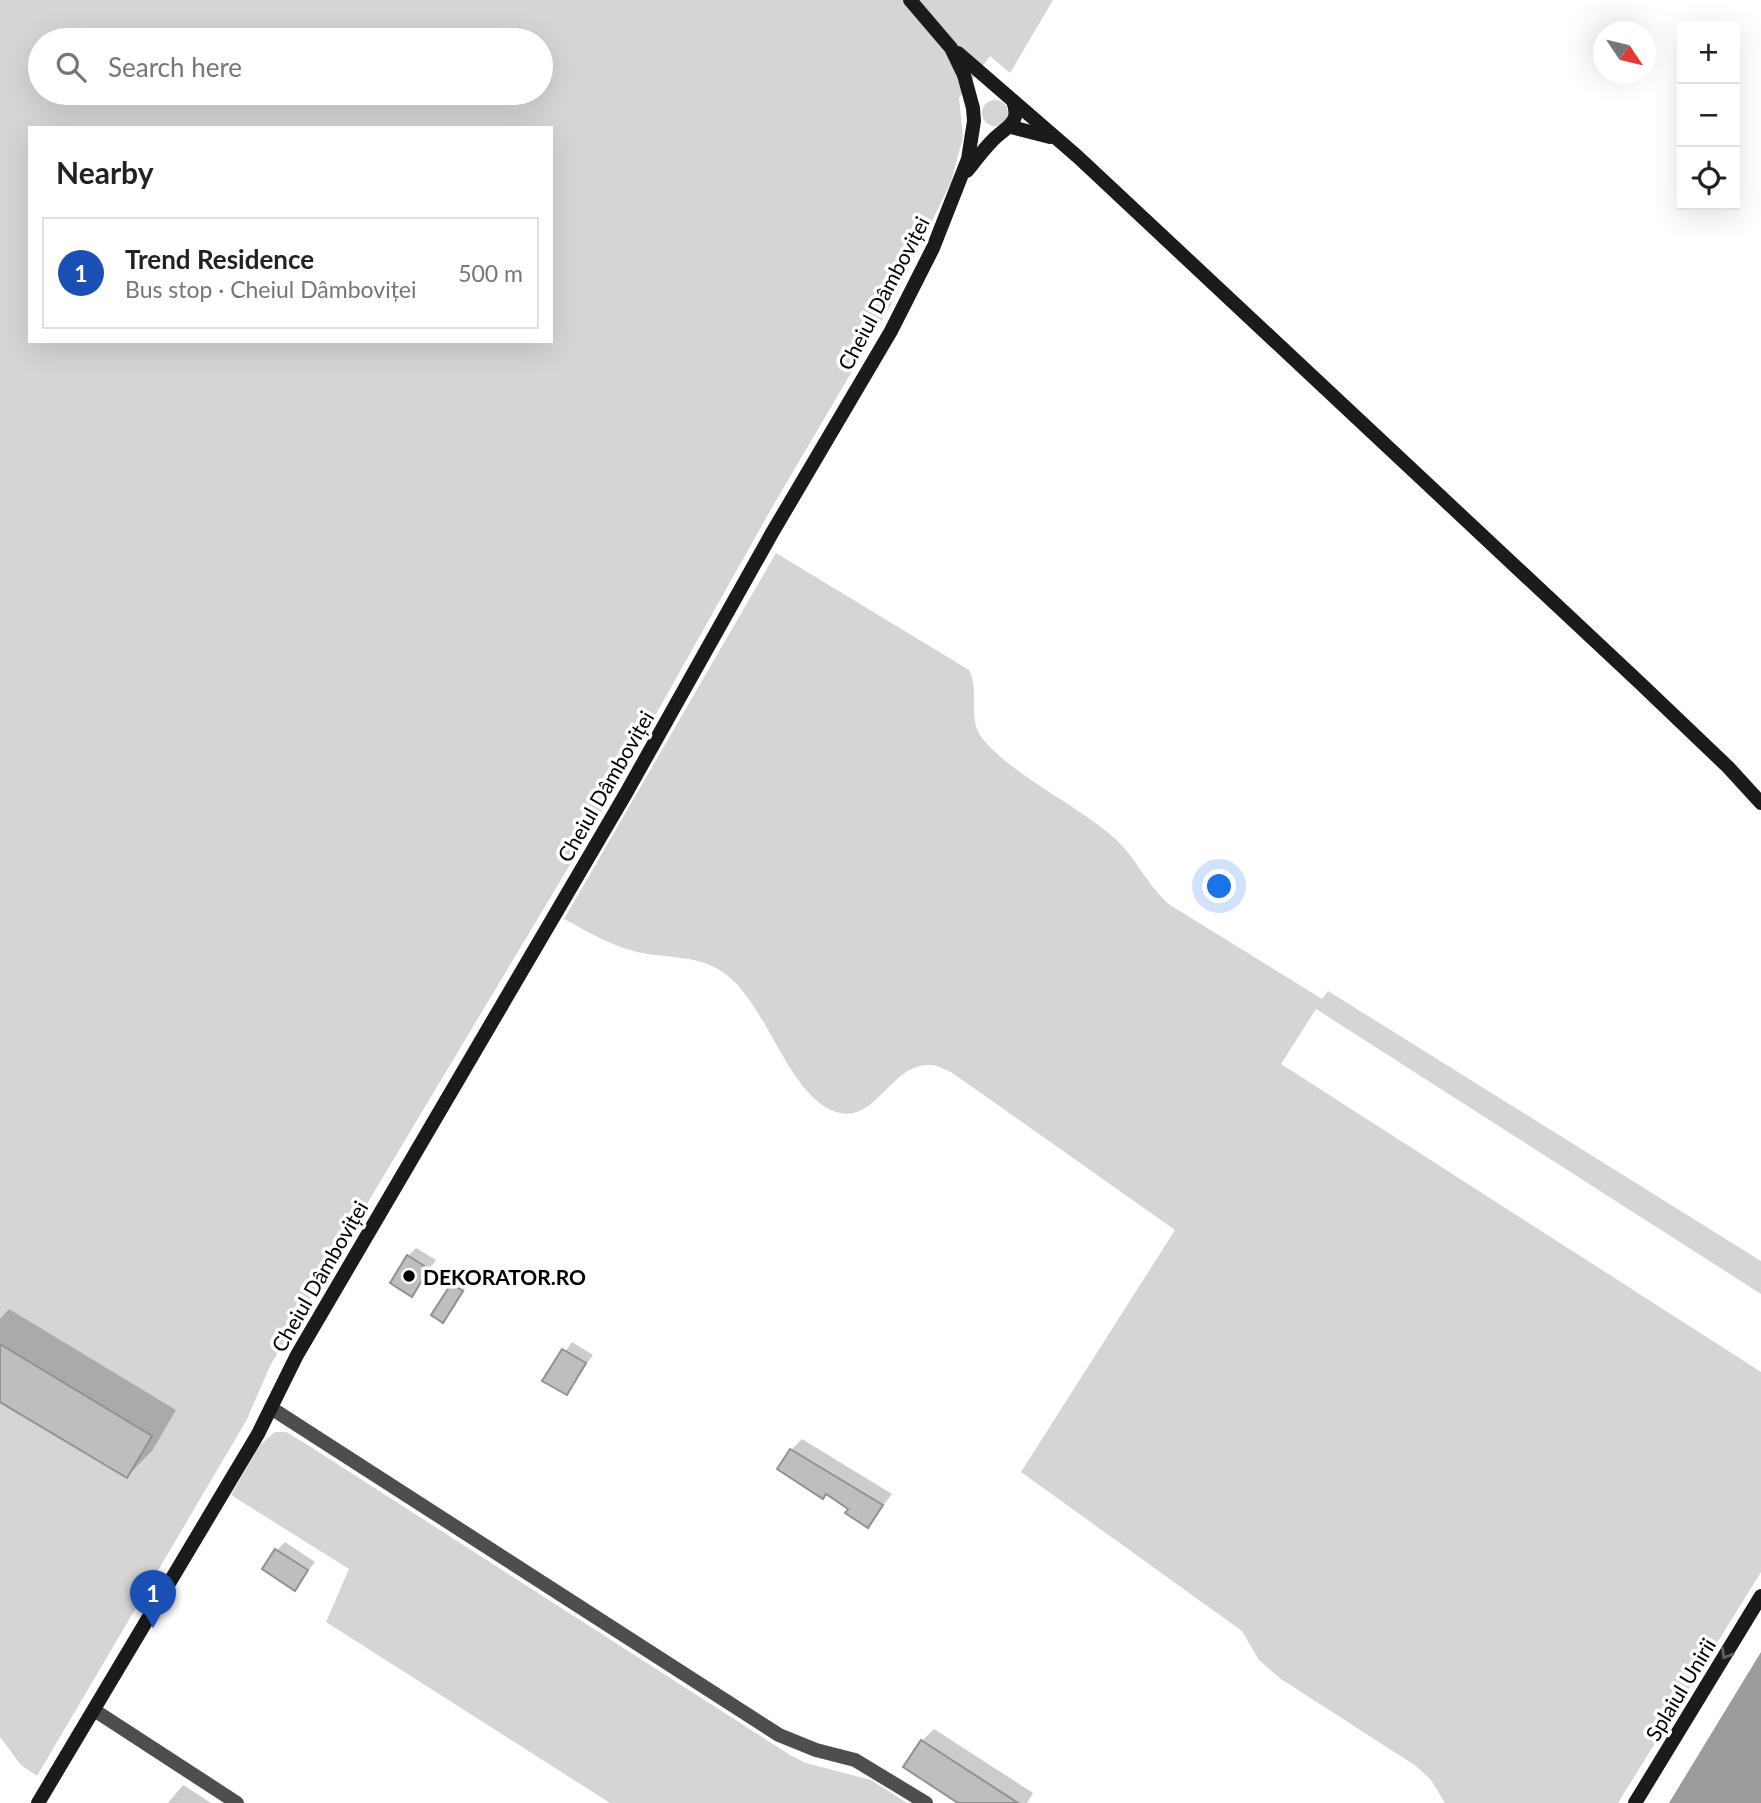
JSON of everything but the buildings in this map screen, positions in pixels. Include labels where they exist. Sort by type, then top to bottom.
[{"type":"street","points":[[910,0],[951,48],[1064,145],[1630,674],[1728,767],[1761,803]]},
{"type":"street","points":[[951,48],[964,75],[974,115],[984,132],[1034,131],[1064,145]]},
{"type":"street","points":[[962,178],[976,102],[986,92],[1008,97]]},
{"type":"street","points":[[962,178],[1016,115],[1008,97]]},
{"type":"street","name":"Cheiul Dâmboviței","points":[[38,1803],[271,1408],[297,1355],[625,795],[779,521],[891,331],[933,248],[962,178]]},
{"type":"street","points":[[271,1408],[779,1735],[816,1750],[855,1759],[926,1803]]},
{"type":"street","name":"Splaiul Unirii","points":[[1635,1803],[1761,1596]]},
{"type":"street","points":[[94,1710],[237,1803]]},
{"type":"shaded area","points":[[0,0],[1053,0],[1010,73],[990,56],[959,98],[963,137],[951,182],[891,305],[774,504],[592,828],[271,1364],[246,1421],[37,1776],[21,1765],[0,1737]]},
{"type":"shaded area","points":[[995,100],[1004,104],[1008,113],[1004,122],[995,126],[986,122],[982,113],[986,104]]},
{"type":"shaded area","points":[[776,553],[969,670],[974,686],[975,722],[982,738],[1025,776],[1111,835],[1170,905],[1322,999],[1328,991],[1761,1261],[1761,1294],[1316,1009],[1281,1064],[1761,1372],[1761,1572],[1618,1803],[1445,1803],[1431,1780],[1416,1766],[1281,1679],[1259,1660],[1242,1631],[1021,1472],[1175,1230],[951,1072],[938,1067],[916,1067],[859,1111],[846,1114],[831,1110],[802,1086],[755,1008],[728,976],[696,961],[618,946],[564,919]]},
{"type":"shaded area","points":[[275,1432],[286,1432],[303,1442],[790,1755],[806,1763],[871,1780],[907,1803],[610,1803],[326,1622],[349,1569],[231,1495],[260,1445]]},
{"type":"shaded area","points":[[1761,1652],[1761,1803],[1669,1803]]},
{"type":"place","name":"DEKORATOR.RO","points":[[409,1276]]},
{"type":"place","name":"Trend Residence","points":[[153,1628]]}]
